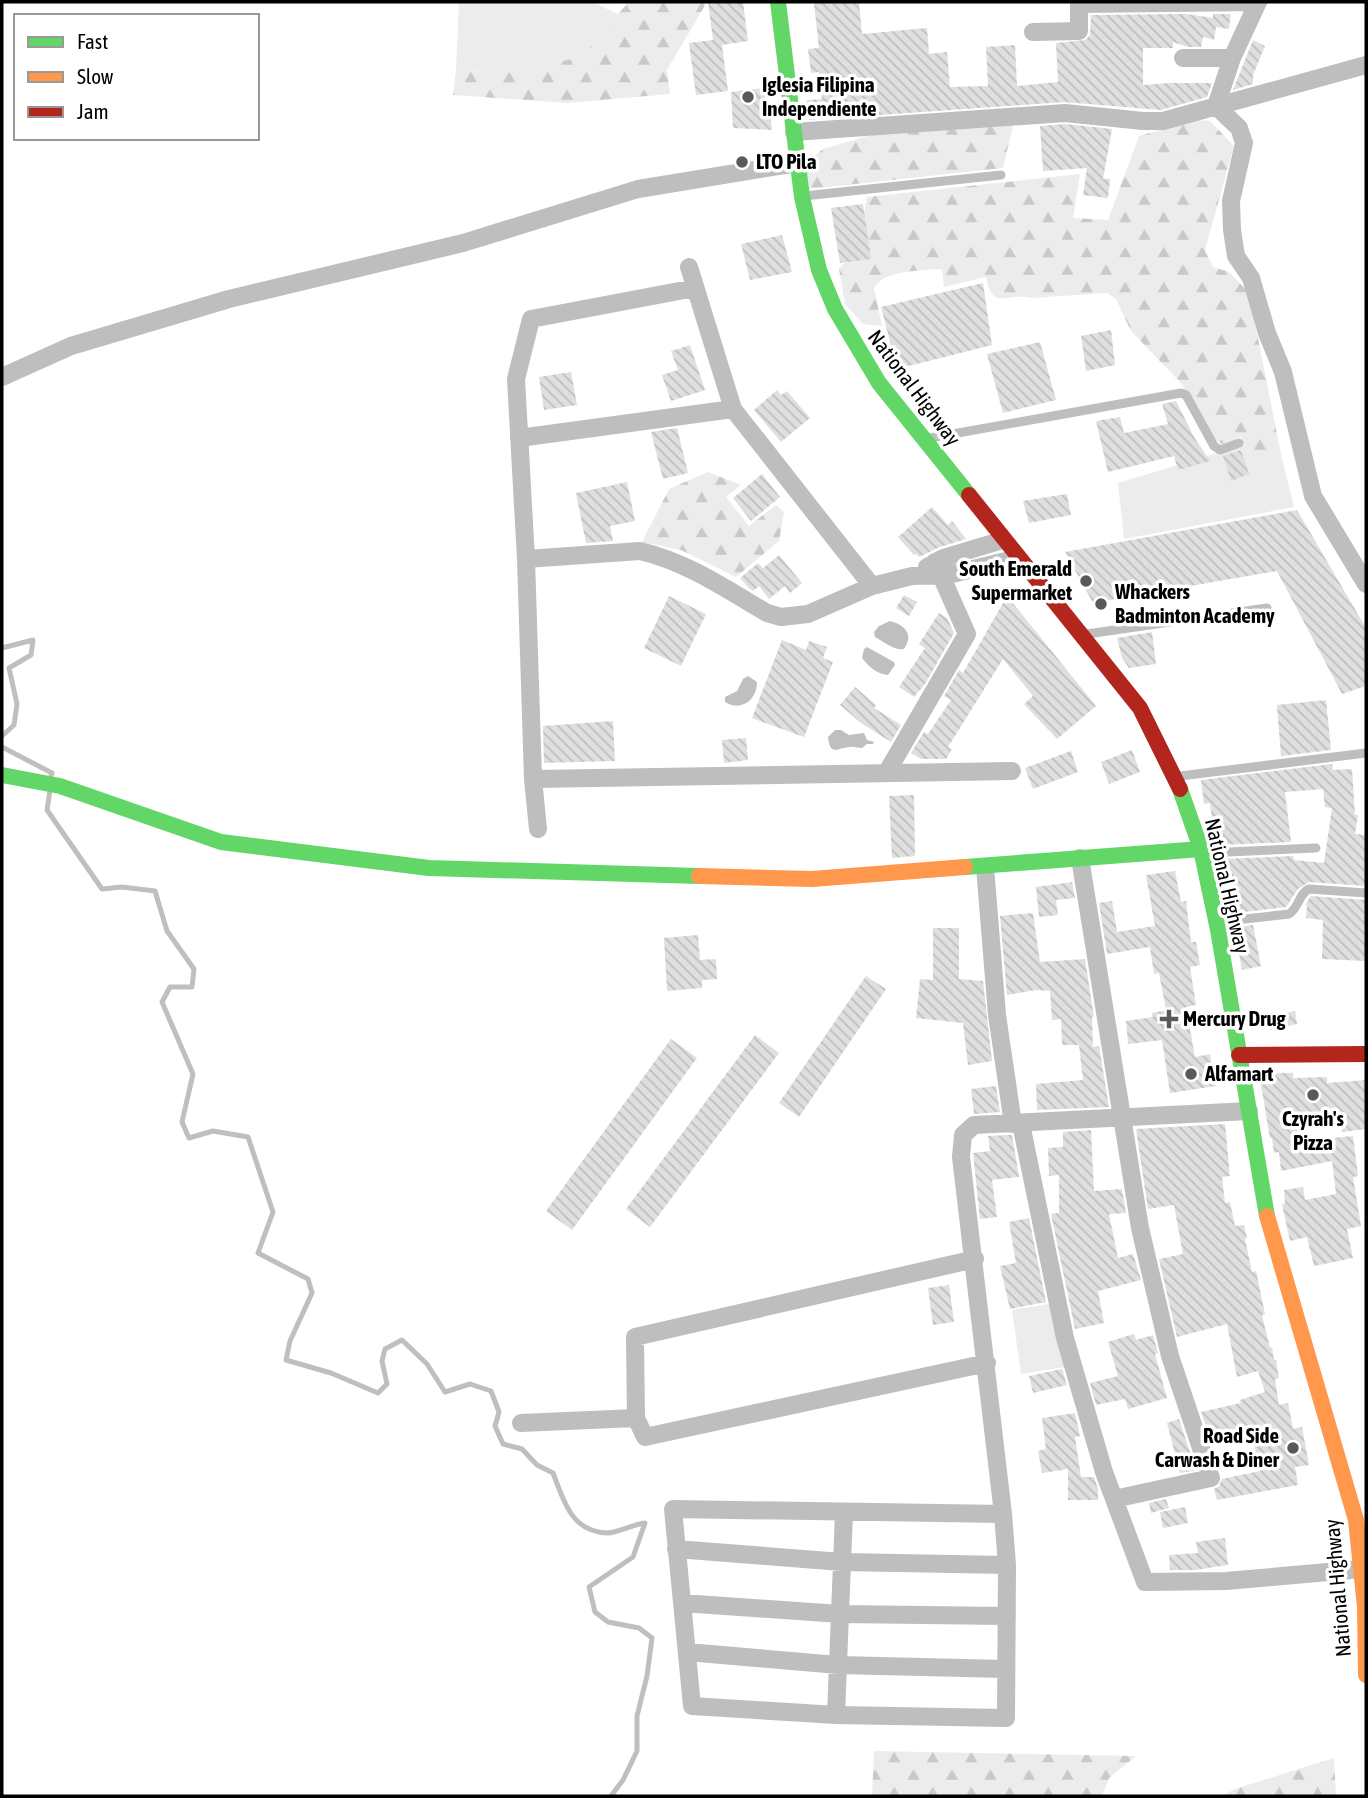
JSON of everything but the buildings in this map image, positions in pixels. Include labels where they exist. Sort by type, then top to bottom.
[{"type":"main road","name":"National Highway","points":[[778,2],[802,197],[819,270],[835,309],[879,383],[1140,708],[1175,776],[1201,851],[1217,922],[1269,1229],[1361,1520],[1366,1675]]},
{"type":"main road","points":[[2,775],[60,786],[220,842],[429,868],[812,880],[1201,851]]},
{"type":"main road","points":[[1239,1055],[1366,1054]]},
{"type":"street","points":[[1033,32],[1079,31],[1079,4],[1258,2],[1232,58],[1216,106]]},
{"type":"street","points":[[1183,58],[1232,58]]},
{"type":"street","points":[[794,132],[1065,113],[1163,121],[1366,65]]},
{"type":"street","points":[[1216,106],[1239,128],[1244,143],[1231,201],[1236,256],[1251,278],[1266,333],[1283,372],[1313,496],[1366,584]]},
{"type":"street","points":[[2,377],[71,346],[229,299],[463,243],[638,189],[797,163]]},
{"type":"street","points":[[689,267],[733,409],[872,586]]},
{"type":"street","points":[[538,829],[533,779],[526,559],[516,379],[530,319],[695,288]]},
{"type":"street","points":[[519,439],[733,409]]},
{"type":"street","points":[[938,569],[1003,540]]},
{"type":"street","points":[[526,559],[640,551],[689,568],[767,613],[780,617],[808,614],[872,586],[938,569],[1018,558]]},
{"type":"street","points":[[887,772],[967,634],[938,569]]},
{"type":"street","points":[[533,779],[1012,771]]},
{"type":"street","points":[[1080,858],[1140,1228],[1170,1356],[1211,1478],[1114,1499]]},
{"type":"street","points":[[985,867],[997,1015],[1017,1124],[1065,1338],[1104,1472],[1145,1582],[1226,1581],[1362,1569]]},
{"type":"street","points":[[1003,1514],[673,1509],[692,1706],[836,1715],[1006,1718],[1007,1565],[1003,1514],[987,1363],[961,1157],[963,1135],[974,1125],[1249,1111]]},
{"type":"street","points":[[975,1259],[635,1337],[636,1418],[645,1437],[987,1363]]},
{"type":"street","points":[[520,1423],[636,1418]]},
{"type":"street","points":[[836,1715],[844,1513]]},
{"type":"street","points":[[676,1549],[842,1562],[1007,1565]]},
{"type":"street","points":[[682,1603],[840,1614],[1007,1616]]},
{"type":"street","points":[[687,1651],[838,1665],[1005,1669]]},
{"type":"lane","points":[[802,197],[1001,175]]},
{"type":"lane","points":[[925,439],[1181,393],[1186,395],[1214,446],[1220,450],[1239,443]]},
{"type":"lane","points":[[1082,634],[1266,608]]},
{"type":"lane","points":[[1175,776],[1366,752]]},
{"type":"lane","points":[[1201,851],[1316,848]]},
{"type":"lane","points":[[1217,922],[1289,914],[1296,908],[1304,892],[1309,890],[1366,893]]},
{"type":"green space","points":[[459,2],[592,2],[618,14],[608,34],[574,58],[533,69],[456,71]]},
{"type":"green space","points":[[629,2],[707,2],[667,70],[670,94],[567,103],[453,95],[456,71],[533,69],[574,58],[608,34],[618,14]]},
{"type":"green space","points":[[1197,120],[1210,121],[1234,146],[1205,250],[1213,267],[1229,272],[1249,293],[1281,454],[1254,459],[1249,456],[1241,437],[1222,444],[1215,440],[1181,383],[1131,331],[1116,299],[1107,293],[1002,298],[992,294],[986,277],[944,287],[942,269],[904,272],[879,282],[874,288],[882,326],[863,324],[845,304],[839,269],[859,247],[867,197],[1080,174],[1073,218],[1108,220],[1139,136]]},
{"type":"green space","points":[[1014,121],[1003,168],[809,189],[806,163],[823,149],[878,133]]},
{"type":"green space","points":[[1244,445],[1254,459],[1281,454],[1294,507],[1124,539],[1118,483]]},
{"type":"green space","points":[[708,472],[741,485],[726,497],[749,526],[776,505],[784,512],[779,541],[736,577],[681,550],[642,542],[669,489]]},
{"type":"green space","points":[[1055,1303],[1065,1367],[1021,1374],[1012,1310]]},
{"type":"green space","points":[[874,1751],[1136,1756],[1109,1778],[1102,1796],[872,1796]]},
{"type":"green space","points":[[1334,1758],[1336,1796],[1222,1796],[1235,1789]]},
{"type":"shaded area","points":[[890,621],[904,628],[908,635],[904,649],[893,647],[875,637],[874,632],[879,626]]},
{"type":"shaded area","points":[[867,647],[894,662],[895,665],[888,675],[874,670],[862,658]]},
{"type":"shaded area","points":[[748,676],[757,682],[751,699],[737,706],[725,702],[725,697],[737,691],[743,679]]},
{"type":"shaded area","points":[[835,730],[849,735],[864,733],[867,740],[874,742],[862,748],[833,749],[828,737]]},
{"type":"waterway","points":[[2,648],[33,640],[31,655],[9,668],[17,704],[14,725],[2,736]]},
{"type":"waterway","points":[[2,747],[52,773],[51,776]]},
{"type":"waterway","points":[[50,790],[47,810],[102,889],[122,887],[155,891],[167,931],[194,969],[192,987],[170,987],[162,1002],[193,1074],[182,1122],[189,1138],[213,1131],[248,1137],[273,1212],[258,1253],[308,1279],[312,1293],[290,1341],[286,1360],[331,1373],[378,1393],[387,1384],[382,1361],[385,1349],[402,1340],[427,1364],[445,1392],[470,1384],[491,1391],[499,1412],[495,1426],[503,1444],[522,1449],[537,1465],[553,1473],[565,1504],[577,1521],[595,1531],[608,1533],[645,1523],[633,1557],[589,1587],[595,1612],[608,1622],[639,1628],[652,1638],[647,1676],[637,1716],[637,1751],[623,1780],[611,1796]]},
{"type":"traffic: fast","points":[[778,2],[802,197],[819,270],[835,309],[879,383],[969,495]]},
{"type":"traffic: fast","points":[[2,775],[60,786],[221,842],[429,868],[699,876]]},
{"type":"traffic: fast","points":[[1180,789],[1201,849],[1218,930],[1267,1216]]},
{"type":"traffic: fast","points":[[965,867],[1201,849]]},
{"type":"traffic: slow","points":[[699,876],[812,879],[965,867]]},
{"type":"traffic: slow","points":[[1267,1216],[1356,1520],[1365,1607],[1366,1675]]},
{"type":"traffic: jam","points":[[969,495],[1140,708],[1180,789]]},
{"type":"traffic: jam","points":[[1239,1055],[1366,1054]]},
{"type":"place","name":"Iglesia Filipina Independiente","points":[[748,97]]},
{"type":"place","name":"LTO Pila","points":[[742,162]]},
{"type":"place","name":"South Emerald Supermarket","points":[[1086,581]]},
{"type":"place","name":"Whackers Badminton Academy","points":[[1101,604]]},
{"type":"place","name":"Mercury Drug","points":[[1169,1019]]},
{"type":"place","name":"Alfamart","points":[[1191,1074]]},
{"type":"place","name":"Czyrah's Pizza","points":[[1313,1095]]},
{"type":"place","name":"Road Side Carwash & Diner","points":[[1293,1448]]}]
